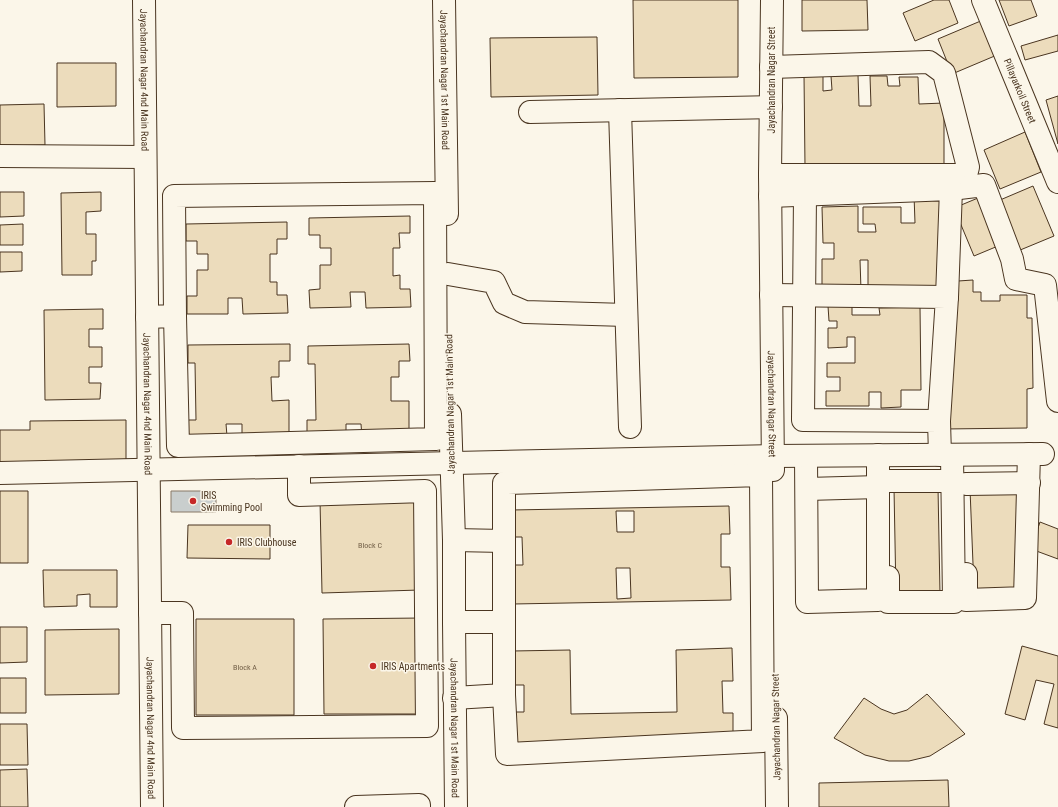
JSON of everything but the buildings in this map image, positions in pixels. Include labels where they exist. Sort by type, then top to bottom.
[{"type":"street","name":"Jayachandran Nagar 4nd Main Road","points":[[144,0],[152,807]]},
{"type":"street","name":"Jayachandran Nagar 1st Main Road","points":[[444,0],[451,463],[454,540],[456,807]]},
{"type":"street","name":"Jayachandran Nagar Street","points":[[772,0],[770,185],[778,807]]},
{"type":"street","name":"Pillayarkoil Street","points":[[983,0],[1058,182]]},
{"type":"street","points":[[770,185],[966,175],[968,167],[944,73],[929,62],[771,67]]},
{"type":"street","points":[[530,112],[771,107]]},
{"type":"street","points":[[620,110],[630,427]]},
{"type":"street","points":[[0,156],[145,157]]},
{"type":"street","points":[[770,185],[805,195],[984,185],[1012,259],[1016,279],[1045,285],[1058,400]]},
{"type":"street","points":[[0,473],[773,456],[953,455],[1036,454],[1029,483],[1025,598],[966,600],[959,482],[953,455],[939,421],[947,297],[951,188]]},
{"type":"street","points":[[435,193],[436,439],[178,446],[175,316],[174,196],[435,193]]},
{"type":"street","points":[[805,195],[803,420],[939,421]]},
{"type":"street","points":[[448,274],[494,282],[504,303],[525,312],[626,315]]},
{"type":"street","points":[[771,296],[947,297]]},
{"type":"street","points":[[147,317],[175,316]]},
{"type":"street","points":[[882,455],[888,602],[954,602],[959,482]]},
{"type":"street","points":[[806,456],[807,602],[878,600],[883,484]]},
{"type":"street","points":[[150,613],[182,614],[183,728],[427,726],[425,491],[299,495],[300,466]]},
{"type":"street","points":[[761,474],[763,741],[507,754],[504,696],[504,540],[504,483],[761,474]]},
{"type":"street","points":[[807,489],[883,484],[959,482],[1029,483]]},
{"type":"street","points":[[454,540],[504,540]]},
{"type":"street","points":[[454,622],[504,622]]},
{"type":"street","points":[[454,698],[504,696]]},
{"type":"street","points":[[356,807],[419,805],[419,807]]},
{"type":"shaded area","name":"IRIS Swimming Pool","points":[[171,491],[216,491],[216,512],[171,512]]},
{"type":"place","name":"IRIS Swimming Pool","points":[[193,501]]},
{"type":"place","name":"IRIS Clubhouse","points":[[229,542]]},
{"type":"place","name":"IRIS Apartments","points":[[373,666]]}]
